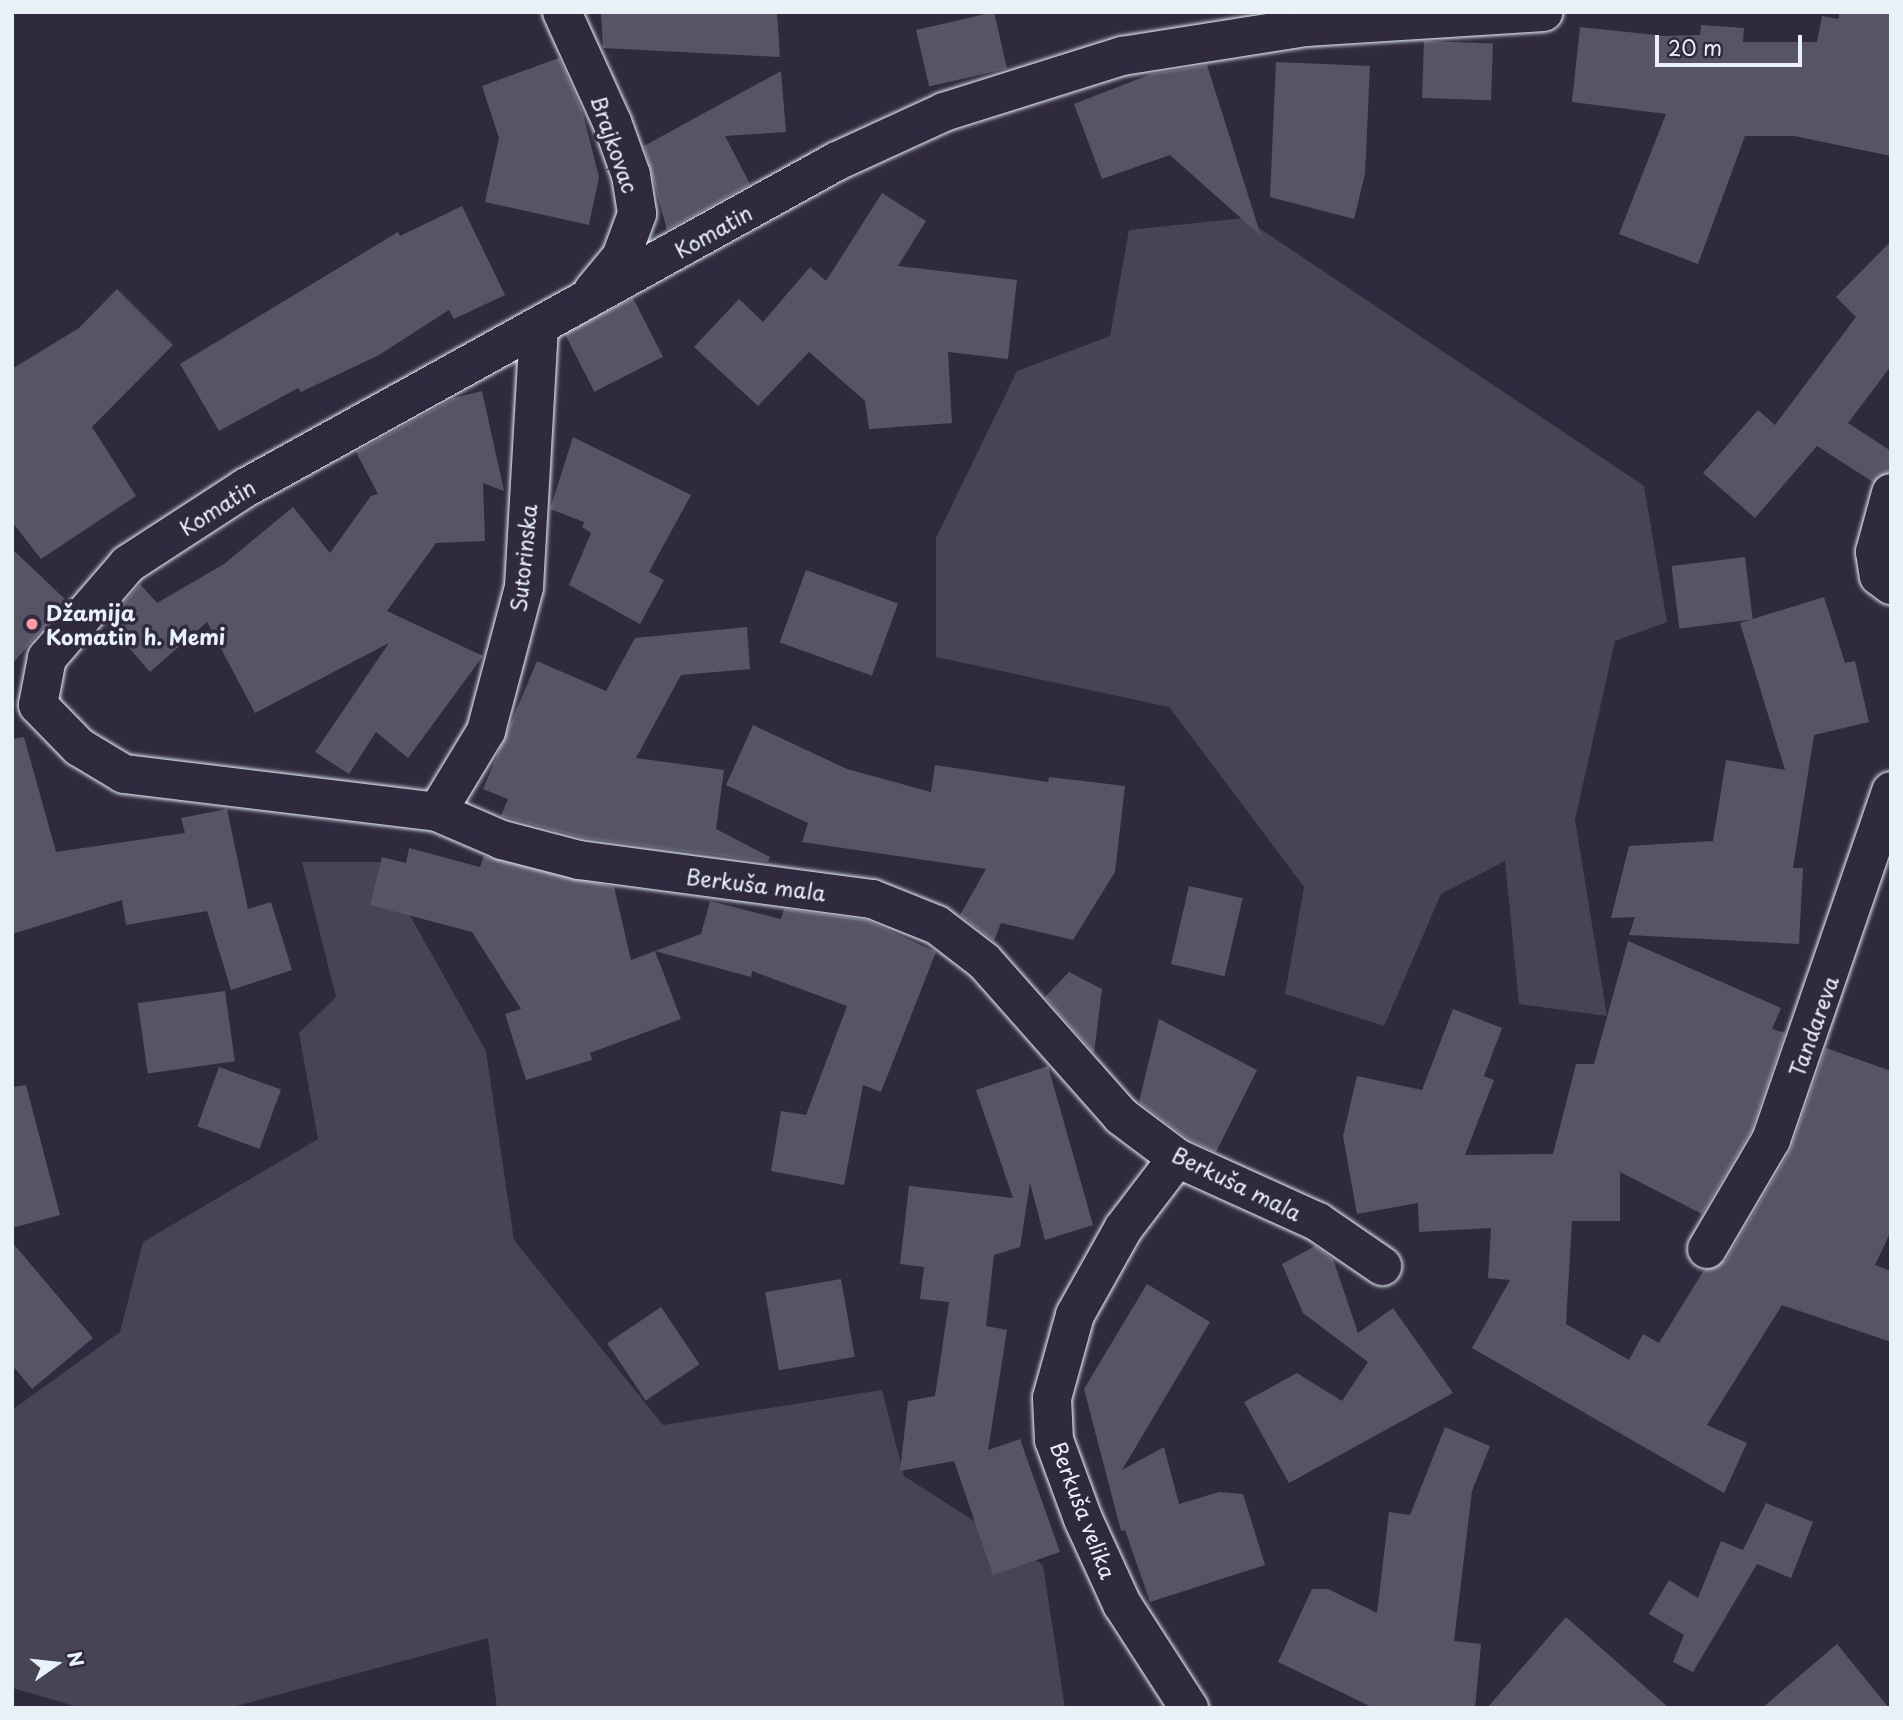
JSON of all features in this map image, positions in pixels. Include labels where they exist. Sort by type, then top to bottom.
[{"type":"street","name":"Brajkovac","points":[[562,12],[612,122],[631,175],[637,214],[621,257],[580,306]]},
{"type":"street","name":"Komatin","points":[[25,706],[47,658],[128,564],[246,488],[539,330],[849,156],[944,112],[1122,56],[1306,27],[1544,12]]},
{"type":"street","name":"Sutorinska","points":[[437,812],[486,731],[524,587],[539,330]]},
{"type":"street","points":[[1891,493],[1875,552],[1879,576],[1891,585]]},
{"type":"street","name":"Berkuša mala","points":[[25,706],[79,747],[124,774],[437,812],[502,840],[579,860],[873,899],[937,925],[984,961],[1121,1116],[1177,1157],[1318,1222],[1382,1266]]},
{"type":"street","name":"Tandareva","points":[[1707,1249],[1772,1140],[1891,791]]},
{"type":"street","name":"Berkuša velika","points":[[1177,1157],[1123,1230],[1074,1315],[1052,1398],[1054,1440],[1083,1519],[1122,1604],[1189,1708]]},
{"type":"shaded area","points":[[1244,218],[1644,486],[1667,622],[1615,641],[1575,820],[1607,1016],[1519,1004],[1505,861],[1441,894],[1384,1026],[1285,994],[1304,887],[1169,707],[936,657],[936,538],[1017,371],[1110,336],[1129,230]]},
{"type":"shaded area","points":[[302,862],[380,862],[486,1051],[514,1240],[663,1425],[882,1390],[904,1476],[1043,1565],[1065,1708],[497,1708],[488,1638],[229,1708],[82,1708],[12,1688],[12,1410],[120,1332],[143,1242],[318,1139],[299,1033],[336,997]]},
{"type":"building","points":[[601,12],[777,12],[780,57],[603,48]]},
{"type":"building","points":[[994,12],[1007,69],[929,87],[916,30]]},
{"type":"building","points":[[1840,12],[1891,12],[1891,156],[1794,136],[1745,136],[1698,264],[1619,234],[1666,114],[1572,102],[1580,27],[1665,36],[1700,35],[1701,25],[1744,28],[1743,42],[1817,42],[1822,16],[1838,19]]},
{"type":"building","points":[[1424,41],[1493,43],[1491,100],[1422,98]]},
{"type":"building","points":[[559,58],[582,110],[599,177],[589,225],[485,202],[499,138],[482,86]]},
{"type":"building","points":[[1276,62],[1370,66],[1365,174],[1354,219],[1270,197]]},
{"type":"building","points":[[1207,65],[1261,236],[1170,155],[1102,179],[1074,104],[1151,74]]},
{"type":"building","points":[[781,71],[786,132],[725,136],[750,184],[667,230],[644,146]]},
{"type":"building","points":[[882,193],[926,221],[898,266],[1017,280],[1008,359],[948,352],[952,423],[869,429],[865,401],[809,352],[758,406],[694,347],[739,299],[763,322],[810,267],[826,281]]},
{"type":"building","points":[[462,206],[505,295],[454,319],[449,310],[379,355],[301,392],[298,388],[219,431],[180,364],[398,232],[400,236]]},
{"type":"building","points":[[1891,241],[1891,366],[1848,423],[1891,451],[1891,472],[1873,482],[1817,446],[1755,518],[1703,473],[1758,410],[1775,425],[1856,317],[1836,297]]},
{"type":"building","points":[[117,289],[173,345],[92,427],[136,496],[41,559],[12,522],[12,369],[79,328]]},
{"type":"building","points":[[633,298],[663,357],[594,392],[564,333]]},
{"type":"building","points":[[482,391],[504,491],[483,483],[485,541],[436,543],[387,611],[483,656],[408,758],[376,732],[349,774],[315,752],[389,643],[255,713],[207,622],[150,672],[107,622],[140,584],[157,603],[224,564],[293,507],[330,553],[371,496],[378,494],[356,452],[454,398]]},
{"type":"building","points":[[573,437],[691,495],[649,572],[664,580],[640,624],[569,585],[591,533],[582,527],[584,522],[550,509]]},
{"type":"building","name":"Džamija Komatin h. Memi","points":[[12,549],[67,601],[12,664]]},
{"type":"building","points":[[1745,557],[1753,620],[1679,629],[1672,566]]},
{"type":"building","points":[[806,570],[898,604],[872,676],[780,642]]},
{"type":"building","points":[[1824,597],[1845,663],[1855,661],[1869,722],[1814,735],[1793,868],[1803,868],[1799,944],[1629,935],[1635,917],[1611,918],[1629,846],[1713,841],[1726,760],[1785,770],[1740,623]]},
{"type":"building","points":[[747,627],[750,669],[681,675],[636,758],[724,770],[716,829],[770,857],[768,862],[583,838],[501,816],[508,799],[483,789],[537,661],[606,691],[635,638]]},
{"type":"building","points":[[753,725],[847,769],[931,792],[935,765],[1048,782],[1049,777],[1125,786],[1115,872],[1073,940],[1001,923],[994,941],[960,915],[986,869],[802,842],[808,823],[726,785]]},
{"type":"building","points":[[24,737],[56,852],[185,833],[181,818],[227,809],[248,909],[271,902],[292,970],[231,990],[207,911],[126,925],[122,900],[12,934],[12,739]]},
{"type":"building","points":[[409,848],[480,867],[484,856],[614,887],[631,960],[655,951],[681,1019],[590,1053],[592,1060],[526,1080],[505,1014],[521,1009],[472,932],[370,905],[382,857],[406,863]]},
{"type":"building","points":[[1189,886],[1243,898],[1225,976],[1171,964]]},
{"type":"building","points":[[710,901],[781,919],[784,909],[866,920],[936,952],[881,1092],[863,1085],[844,1185],[771,1171],[781,1111],[806,1115],[847,1006],[752,971],[751,977],[655,951],[701,934]]},
{"type":"building","points":[[1628,941],[1781,1008],[1772,1029],[1785,1033],[1751,1131],[1702,1214],[1620,1172],[1620,1221],[1572,1221],[1566,1324],[1629,1360],[1643,1334],[1659,1343],[1704,1270],[1726,1260],[1790,1151],[1826,1048],[1891,1071],[1891,1231],[1875,1265],[1891,1271],[1891,1342],[1782,1305],[1707,1425],[1747,1443],[1724,1493],[1472,1348],[1510,1280],[1488,1278],[1491,1228],[1419,1232],[1418,1203],[1357,1214],[1343,1136],[1357,1076],[1422,1090],[1453,1009],[1502,1028],[1484,1076],[1494,1080],[1465,1155],[1553,1154],[1576,1064],[1594,1064]]},
{"type":"building","points":[[1069,972],[1102,989],[1094,1053],[1045,997]]},
{"type":"building","points":[[225,991],[235,1061],[148,1074],[138,1003]]},
{"type":"building","points":[[1159,1019],[1257,1070],[1216,1152],[1188,1139],[1139,1102]]},
{"type":"building","points":[[1048,1066],[1093,1225],[1045,1240],[1030,1183],[1020,1247],[994,1255],[986,1326],[1007,1330],[988,1450],[1020,1439],[1060,1552],[993,1575],[954,1461],[900,1471],[908,1401],[935,1396],[949,1302],[920,1299],[924,1267],[900,1264],[909,1186],[1013,1198],[976,1090]]},
{"type":"building","points":[[219,1067],[281,1090],[259,1149],[197,1126]]},
{"type":"building","points":[[26,1085],[60,1215],[12,1228],[12,1087]]},
{"type":"building","points":[[12,1242],[93,1338],[32,1389],[12,1365]]},
{"type":"building","points":[[1315,1246],[1333,1259],[1358,1333],[1393,1308],[1453,1393],[1289,1483],[1244,1402],[1297,1373],[1342,1401],[1368,1362],[1303,1313],[1282,1264]]},
{"type":"building","points":[[841,1279],[855,1357],[779,1370],[765,1292]]},
{"type":"building","points":[[1147,1284],[1210,1322],[1122,1470],[1164,1447],[1179,1504],[1219,1492],[1243,1494],[1265,1565],[1150,1602],[1125,1530],[1121,1531],[1084,1389]]},
{"type":"building","points":[[661,1307],[700,1364],[646,1401],[607,1343]]},
{"type":"building","points":[[1445,1427],[1490,1446],[1472,1491],[1454,1641],[1481,1644],[1475,1708],[1374,1708],[1278,1662],[1312,1589],[1328,1589],[1377,1613],[1389,1512],[1410,1515]]},
{"type":"building","points":[[1766,1503],[1813,1522],[1791,1578],[1757,1564],[1693,1672],[1673,1662],[1684,1635],[1649,1614],[1669,1580],[1698,1598],[1721,1541],[1743,1550]]},
{"type":"building","points":[[1566,1617],[1669,1708],[1487,1708]]},
{"type":"building","points":[[1837,1644],[1889,1708],[1762,1708]]},
{"type":"place","name":"Džamija Komatin h. Memi","points":[[32,624]]}]
